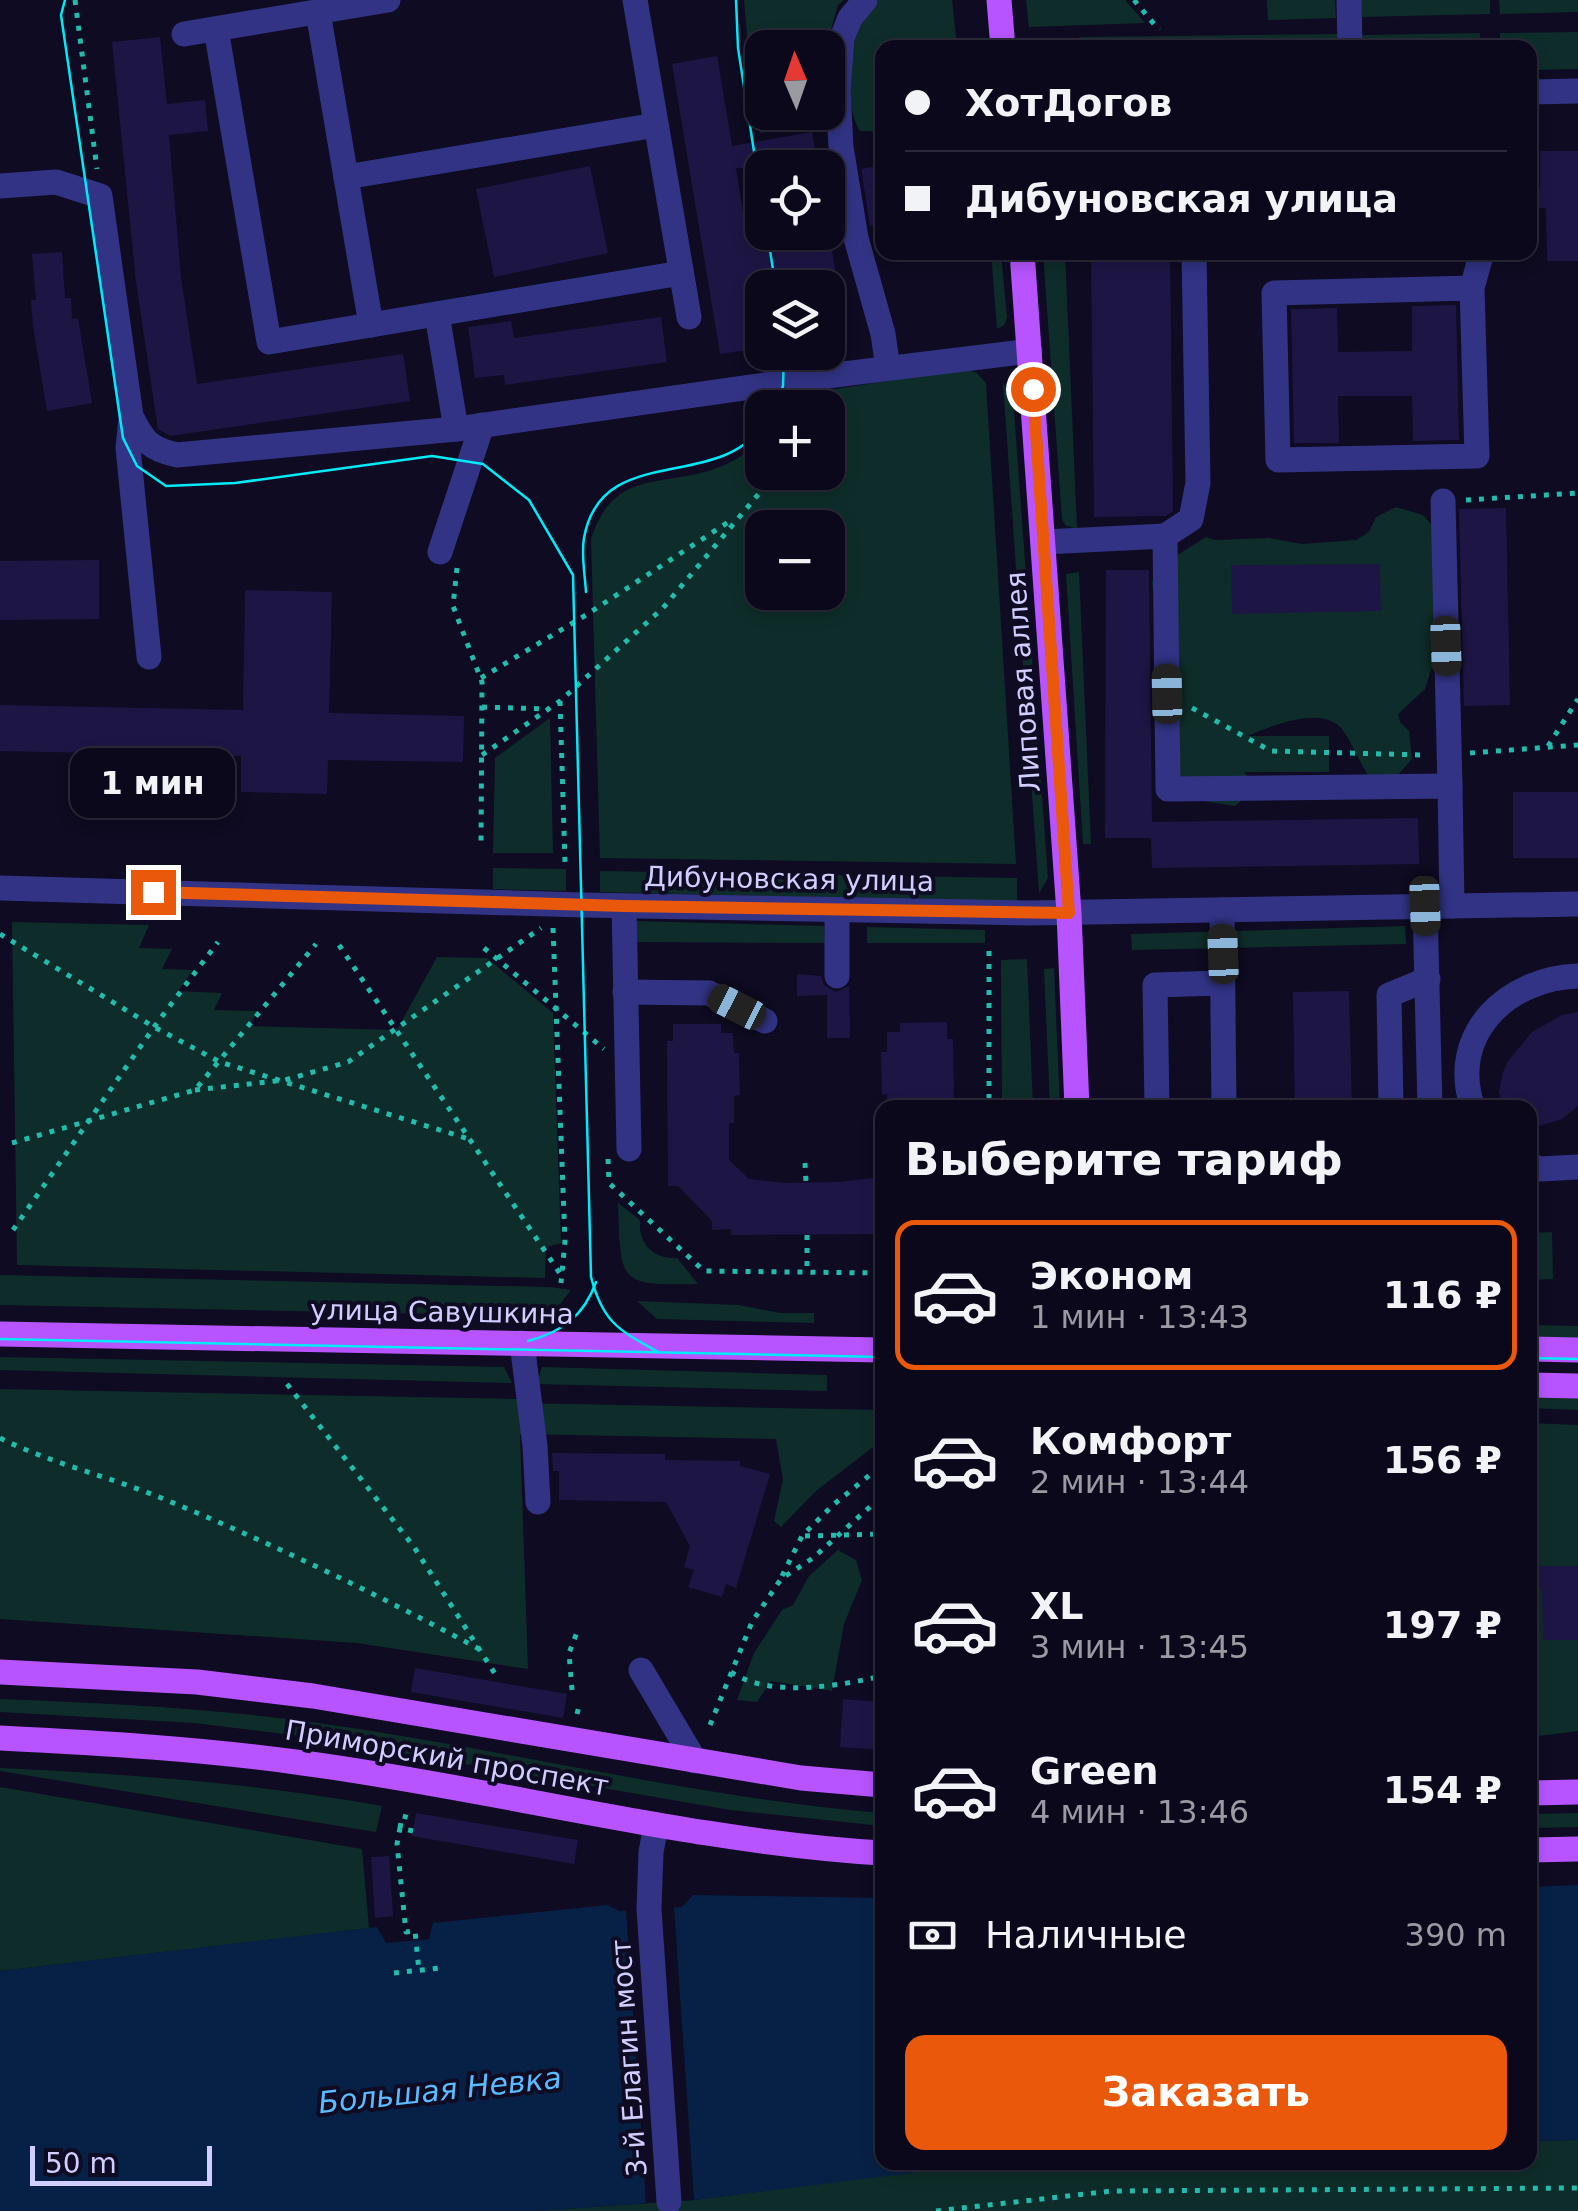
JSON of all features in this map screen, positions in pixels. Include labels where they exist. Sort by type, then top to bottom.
[{"type":"main road","points":[[999,0],[1002,40]]},
{"type":"main road","name":"Липовая аллея","points":[[1023,260],[1069,913],[1077,1100]]},
{"type":"main road","name":"улица Савушкина","points":[[0,1334],[875,1350]]},
{"type":"main road","points":[[1537,1349],[1578,1350]]},
{"type":"main road","points":[[1537,1384],[1578,1386]]},
{"type":"main road","name":"Приморский проспект","points":[[0,1672],[197,1682],[294,1693],[802,1778],[875,1784]]},
{"type":"main road","name":"Приморский проспект","points":[[0,1738],[193,1750],[304,1763],[727,1836],[875,1852]]},
{"type":"main road","points":[[1537,1794],[1578,1792]]},
{"type":"main road","points":[[1537,1850],[1578,1848]]},
{"type":"street","points":[[184,34],[388,0]]},
{"type":"street","points":[[635,0],[688,317]]},
{"type":"street","points":[[864,0],[850,18],[842,38],[838,90],[856,238],[883,334],[888,368]]},
{"type":"street","points":[[1349,0],[1350,40]]},
{"type":"street","points":[[318,12],[371,325]]},
{"type":"street","points":[[216,29],[269,342],[681,273]]},
{"type":"street","points":[[1537,92],[1578,91]]},
{"type":"street","points":[[346,177],[656,125]]},
{"type":"street","points":[[0,186],[56,182],[100,196],[132,416],[128,448],[150,656]]},
{"type":"street","points":[[1044,542],[1165,536],[1191,519],[1198,483],[1194,260]]},
{"type":"street","points":[[1472,288],[1274,293],[1278,460],[1477,456],[1472,288],[1480,260]]},
{"type":"street","points":[[436,314],[469,427],[449,555]]},
{"type":"street","points":[[132,416],[143,440],[155,450],[177,455],[469,427],[1030,351]]},
{"type":"street","points":[[1444,502],[1452,906]]},
{"type":"street","points":[[1165,536],[1168,789],[1450,786]]},
{"type":"street","name":"Дибуновская улица","points":[[0,888],[624,906],[1069,913],[1578,904]]},
{"type":"street","points":[[618,1148],[625,992],[624,906]]},
{"type":"street","points":[[1425,906],[1430,1100]]},
{"type":"street","points":[[837,910],[837,976]]},
{"type":"street","points":[[1222,910],[1224,1100]]},
{"type":"street","points":[[1471,1100],[1466,1076],[1469,1046],[1484,1020],[1507,998],[1550,977],[1578,976]]},
{"type":"street","points":[[1391,1100],[1388,995],[1428,979]]},
{"type":"street","points":[[1157,1100],[1156,985],[1221,983]]},
{"type":"street","points":[[625,992],[709,993],[765,1021]]},
{"type":"street","points":[[1537,1167],[1578,1167]]},
{"type":"street","points":[[522,1343],[538,1502]]},
{"type":"street","points":[[641,1670],[695,1761]]},
{"type":"street","name":"3-й Елагин мост","points":[[656,1824],[649,1909],[669,2202]]},
{"type":"path","points":[[76,0],[100,196]]},
{"type":"path","points":[[1134,0],[1158,30]]},
{"type":"path","points":[[482,755],[560,701],[663,608],[761,490]]},
{"type":"path","points":[[1444,502],[1578,493]]},
{"type":"path","points":[[480,678],[575,622],[739,515]]},
{"type":"path","points":[[449,555],[453,606],[480,678],[481,844]]},
{"type":"path","points":[[1167,694],[1271,752],[1449,755],[1578,745]]},
{"type":"path","points":[[1548,746],[1578,699]]},
{"type":"path","points":[[560,701],[565,863]]},
{"type":"path","points":[[482,707],[548,709]]},
{"type":"path","points":[[12,1143],[194,1090],[284,1080],[348,1062],[397,1030],[553,920],[565,1241],[561,1279],[397,1030],[339,945]]},
{"type":"path","points":[[0,934],[220,1062],[469,1140]]},
{"type":"path","points":[[13,1230],[218,942]]},
{"type":"path","points":[[194,1090],[316,944]]},
{"type":"path","points":[[484,948],[606,1050],[605,1034]]},
{"type":"path","points":[[989,951],[990,1100]]},
{"type":"path","points":[[618,1148],[609,1183],[704,1272],[875,1273]]},
{"type":"path","points":[[805,1163],[806,1182]]},
{"type":"path","points":[[807,1235],[807,1273]]},
{"type":"path","points":[[287,1384],[414,1547],[497,1676]]},
{"type":"path","points":[[0,1438],[235,1528],[320,1566],[479,1649]]},
{"type":"path","points":[[710,1724],[752,1622],[781,1579],[802,1536],[875,1472]]},
{"type":"path","points":[[781,1579],[813,1558],[875,1502]]},
{"type":"path","points":[[802,1536],[875,1534]]},
{"type":"path","points":[[572,1690],[569,1653],[579,1627]]},
{"type":"path","points":[[731,1672],[754,1683],[793,1689],[875,1677]]},
{"type":"path","points":[[564,1712],[578,1714],[580,1702]]},
{"type":"path","points":[[415,1819],[402,1816],[397,1844],[406,1932],[415,1931],[419,1970]]},
{"type":"path","points":[[400,1828],[413,1830]]},
{"type":"path","points":[[394,1973],[440,1968]]},
{"type":"path","points":[[936,2211],[1112,2191],[1578,2188]]},
{"type":"green space","points":[[744,0],[844,0],[838,5],[831,30],[747,30]]},
{"type":"green space","points":[[878,0],[952,0],[956,40],[875,40],[875,132],[860,131],[850,100],[850,62],[859,26]]},
{"type":"green space","points":[[1026,0],[1125,0],[1145,23],[1029,27]]},
{"type":"green space","points":[[1267,0],[1335,0],[1336,18],[1268,20]]},
{"type":"green space","points":[[1360,0],[1490,0],[1490,14],[1360,17]]},
{"type":"green space","points":[[1499,0],[1578,0],[1578,12],[1500,14]]},
{"type":"green space","points":[[1578,32],[1578,69],[1537,70],[1537,40],[1500,40],[1500,33]]},
{"type":"green space","points":[[1480,33],[1480,40],[1362,40],[1362,35]]},
{"type":"green space","points":[[1338,34],[1338,40],[1080,40],[1079,37]]},
{"type":"green space","points":[[992,260],[1002,260],[1007,318],[997,329]]},
{"type":"green space","points":[[1044,260],[1065,260],[1077,529],[1065,525]]},
{"type":"green space","points":[[965,369],[977,373],[986,383],[1016,864],[600,858],[591,539],[615,498],[631,488],[709,471],[745,452],[745,490],[845,490],[845,390],[829,390]]},
{"type":"green space","points":[[1003,383],[1013,397],[1048,878],[1039,893]]},
{"type":"green space","points":[[1396,507],[1423,515],[1436,530],[1440,642],[1425,689],[1398,714],[1409,731],[1412,759],[1397,776],[1368,775],[1335,723],[1298,719],[1247,736],[1329,736],[1329,772],[1244,772],[1252,781],[1250,793],[1235,806],[1190,799],[1176,786],[1180,725],[1162,655],[1152,582],[1163,564],[1206,537],[1269,538],[1302,544],[1356,540],[1369,532],[1376,517]]},
{"type":"green space","points":[[1079,572],[1091,844],[1083,844],[1066,574]]},
{"type":"green space","points":[[550,718],[553,853],[493,853],[495,758]]},
{"type":"green space","points":[[493,868],[566,869],[566,891],[493,889]]},
{"type":"green space","points":[[600,871],[1017,878],[1017,902],[600,892]]},
{"type":"green space","points":[[634,921],[824,926],[825,943],[634,942]]},
{"type":"green space","points":[[12,922],[149,925],[139,948],[172,949],[162,969],[193,970],[178,991],[222,993],[214,1010],[259,1011],[248,1026],[397,1030],[437,957],[487,958],[553,1013],[561,1243],[546,1247],[545,1278],[17,1265]]},
{"type":"green space","points":[[1405,926],[1406,944],[1132,950],[1131,934]]},
{"type":"green space","points":[[867,927],[985,930],[985,943],[867,943]]},
{"type":"green space","points":[[1027,959],[1033,1100],[1002,1100],[1001,960]]},
{"type":"green space","points":[[1054,968],[1060,1100],[1050,1100],[1044,969]]},
{"type":"green space","points":[[618,1203],[640,1220],[644,1243],[654,1253],[677,1258],[698,1284],[652,1283],[629,1274],[620,1249]]},
{"type":"green space","points":[[1552,1232],[1553,1279],[1537,1280],[1537,1233]]},
{"type":"green space","points":[[0,1275],[571,1290],[560,1304],[539,1316],[0,1305]]},
{"type":"green space","points":[[637,1301],[814,1313],[814,1323],[657,1319]]},
{"type":"green space","points":[[1537,1325],[1578,1326],[1578,1341],[1537,1340]]},
{"type":"green space","points":[[0,1357],[504,1367],[512,1383],[0,1370]]},
{"type":"green space","points":[[542,1367],[827,1375],[827,1391],[537,1384]]},
{"type":"green space","points":[[0,1389],[875,1410],[875,1446],[816,1491],[781,1527],[774,1521],[783,1479],[776,1439],[520,1434],[528,1669],[357,1643],[0,1619]]},
{"type":"green space","points":[[1537,1394],[1578,1395],[1578,1410],[1537,1408]]},
{"type":"green space","points":[[1537,1423],[1578,1425],[1578,1731],[1537,1736]]},
{"type":"green space","points":[[838,1550],[856,1560],[862,1580],[844,1624],[832,1691],[771,1681],[757,1702],[737,1700],[754,1653],[782,1610],[793,1605],[809,1576]]},
{"type":"green space","points":[[0,1699],[117,1704],[311,1722],[739,1796],[875,1812],[875,1825],[730,1810],[309,1737],[194,1723],[0,1712]]},
{"type":"green space","points":[[0,1768],[191,1781],[382,1806],[376,1832]]},
{"type":"green space","points":[[0,1787],[362,1849],[369,1928],[0,1971]]},
{"type":"green space","points":[[1578,1813],[1578,1827],[1537,1828],[1537,1814]]},
{"type":"green space","points":[[1578,2140],[1578,2211],[535,2211],[694,2200],[929,2170],[1537,2170],[1537,2141]]},
{"type":"water","points":[[1578,1885],[1578,2140],[1537,2141],[1537,1887]]},
{"type":"water","name":"Большая Невка","points":[[693,1895],[875,1898],[875,2170],[936,2170],[694,2200],[535,2211],[0,2211],[0,1971],[377,1927],[386,1943],[429,1939],[433,1923],[607,1905],[619,1911],[682,1907]]},
{"type":"pier","points":[[674,1907],[694,2200],[646,2203],[626,1910]]},
{"type":"building","points":[[160,37],[167,104],[205,100],[208,131],[169,135],[181,277],[197,384],[403,354],[410,401],[170,436],[158,429],[136,282],[112,42]]},
{"type":"building","points":[[717,56],[732,146],[812,132],[815,150],[745,150],[745,168],[736,168],[745,250],[832,250],[835,270],[745,270],[745,350],[720,354],[672,64]]},
{"type":"building","points":[[1540,151],[1578,151],[1578,261],[1547,261],[1546,208],[1537,208]]},
{"type":"building","points":[[590,166],[608,253],[494,277],[476,189]]},
{"type":"building","points":[[875,166],[875,225],[870,226],[861,169]]},
{"type":"building","points":[[62,252],[65,298],[71,298],[72,319],[78,318],[92,403],[47,411],[33,326],[31,300],[36,300],[32,254]]},
{"type":"building","points":[[1091,260],[1170,260],[1173,511],[1166,516],[1094,517]]},
{"type":"building","points":[[1456,305],[1459,440],[1413,441],[1412,396],[1338,396],[1339,443],[1294,443],[1291,309],[1337,308],[1338,352],[1412,351],[1412,306]]},
{"type":"building","points":[[661,317],[667,362],[505,385],[504,375],[475,378],[468,327],[511,321],[514,338]]},
{"type":"building","points":[[1506,508],[1510,705],[1464,706],[1459,509]]},
{"type":"building","points":[[99,560],[99,619],[0,620],[0,561]]},
{"type":"building","points":[[1380,564],[1381,611],[1232,614],[1231,565]]},
{"type":"building","points":[[1106,570],[1149,570],[1152,822],[1418,818],[1419,864],[1152,868],[1151,838],[1105,838]]},
{"type":"building","points":[[245,590],[332,592],[329,713],[464,716],[463,762],[328,760],[327,794],[241,792],[241,756],[0,751],[0,705],[243,710]]},
{"type":"building","points":[[1513,792],[1578,792],[1578,858],[1513,858]]},
{"type":"building","points":[[797,974],[821,976],[824,985],[836,992],[849,986],[850,1038],[827,1038],[827,995],[797,996]]},
{"type":"building","points":[[1349,991],[1352,1100],[1295,1100],[1293,992]]},
{"type":"building","points":[[1578,1012],[1578,1106],[1562,1119],[1537,1127],[1537,1100],[1501,1100],[1503,1072],[1532,1032],[1562,1015]]},
{"type":"building","points":[[947,1022],[947,1039],[953,1039],[954,1100],[887,1100],[887,1094],[882,1095],[881,1052],[887,1052],[887,1032],[900,1032],[900,1023]]},
{"type":"building","points":[[673,1024],[721,1024],[721,1033],[733,1033],[734,1053],[739,1053],[740,1095],[734,1096],[734,1123],[729,1123],[729,1160],[749,1179],[786,1183],[875,1178],[875,1234],[731,1235],[731,1229],[712,1230],[712,1221],[678,1186],[668,1186],[667,1041],[673,1041]]},
{"type":"building","points":[[552,1453],[665,1454],[665,1460],[740,1461],[740,1466],[770,1474],[736,1588],[726,1584],[722,1597],[688,1587],[694,1570],[684,1567],[690,1546],[666,1502],[559,1500],[559,1471],[553,1471]]},
{"type":"building","points":[[1537,1566],[1578,1566],[1578,1640],[1543,1640],[1542,1589],[1537,1589]]},
{"type":"building","points":[[415,1668],[567,1694],[563,1718],[411,1692]]},
{"type":"building","points":[[843,1699],[875,1701],[875,1750],[840,1747]]},
{"type":"building","points":[[416,1813],[578,1840],[574,1864],[412,1836]]},
{"type":"building","points":[[389,1856],[393,1916],[375,1918],[371,1857]]},
{"type":"tram line","points":[[65,0],[61,15],[123,438],[137,466],[166,486],[235,483],[432,456],[483,464],[529,500],[573,575],[591,1277],[601,1305],[614,1324],[658,1352]]},
{"type":"tram line","points":[[736,0],[738,48],[754,150]]},
{"type":"tram line","points":[[770,250],[773,270]]},
{"type":"tram line","points":[[782,390],[783,370]]},
{"type":"tram line","points":[[586,592],[584,538],[595,508],[613,489],[636,478],[718,458],[745,443]]},
{"type":"tram line","points":[[528,1341],[570,1321],[585,1304],[596,1282]]},
{"type":"tram line","points":[[0,1339],[875,1357]]},
{"type":"tram line","points":[[1537,1358],[1578,1359]]},
{"type":"route","points":[[153,892],[624,906],[1069,913],[1033,389]]}]
